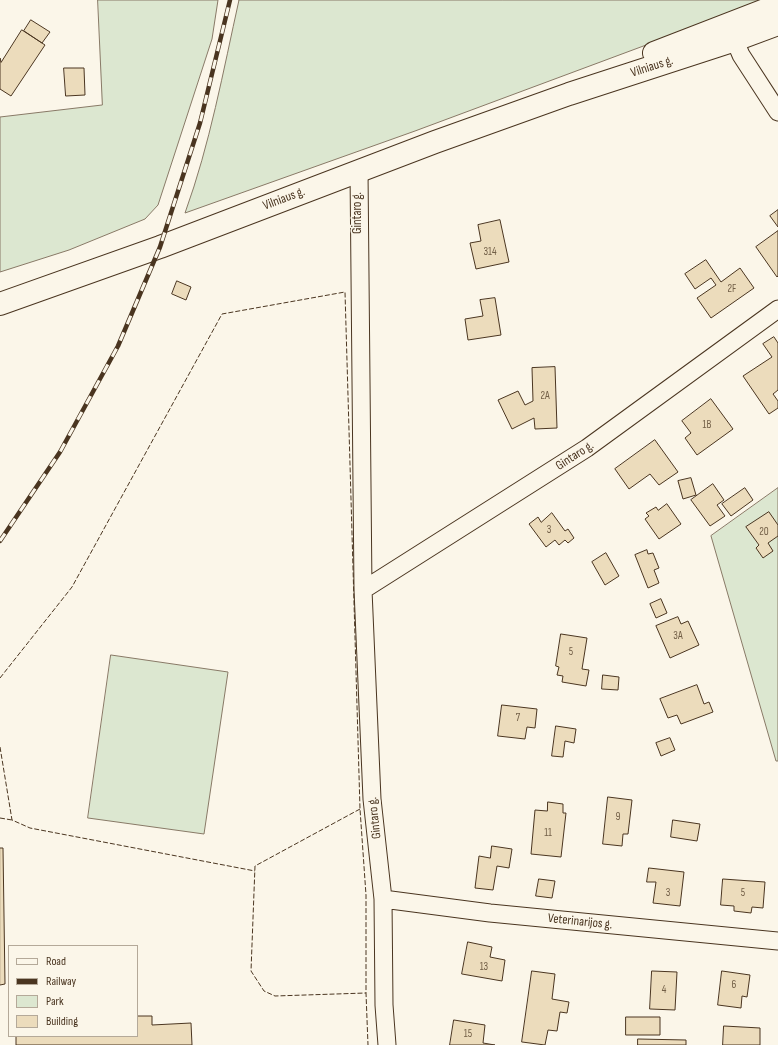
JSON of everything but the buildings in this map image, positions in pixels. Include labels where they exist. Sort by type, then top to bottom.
[{"type":"highway","name":"Vilniaus g.","points":[[0,304],[153,249],[732,32],[778,5]]},
{"type":"highway","name":"Vilniaus g.","points":[[732,32],[778,24]]},
{"type":"street","points":[[732,32],[741,55],[778,112]]},
{"type":"street","name":"Gintaro g.","points":[[359,171],[363,590],[372,799],[383,899],[384,1005],[387,1045]]},
{"type":"street","name":"Gintaro g.","points":[[363,590],[587,448],[778,309]]},
{"type":"street","name":"Veterinarijos g.","points":[[383,899],[490,913],[778,941]]},
{"type":"green space","points":[[98,0],[218,0],[212,39],[158,205],[145,219],[69,250],[0,272],[0,117],[102,105]]},
{"type":"green space","points":[[239,0],[767,0],[415,131],[185,213],[209,134]]},
{"type":"green space","points":[[778,488],[778,761],[776,761],[711,536]]},
{"type":"green space","points":[[111,655],[228,672],[204,834],[88,818]]},
{"type":"railway","points":[[0,541],[60,452],[118,346],[160,247],[200,123],[230,0]]},
{"type":"fence","points":[[0,678],[72,587],[222,314],[345,292],[360,809],[366,895],[366,993],[368,1045]]},
{"type":"fence","points":[[0,747],[12,820],[30,828],[255,871]]},
{"type":"fence","points":[[360,809],[255,866],[251,971],[264,991],[275,996],[366,993]]},
{"type":"fence","points":[[0,818],[12,820]]}]
